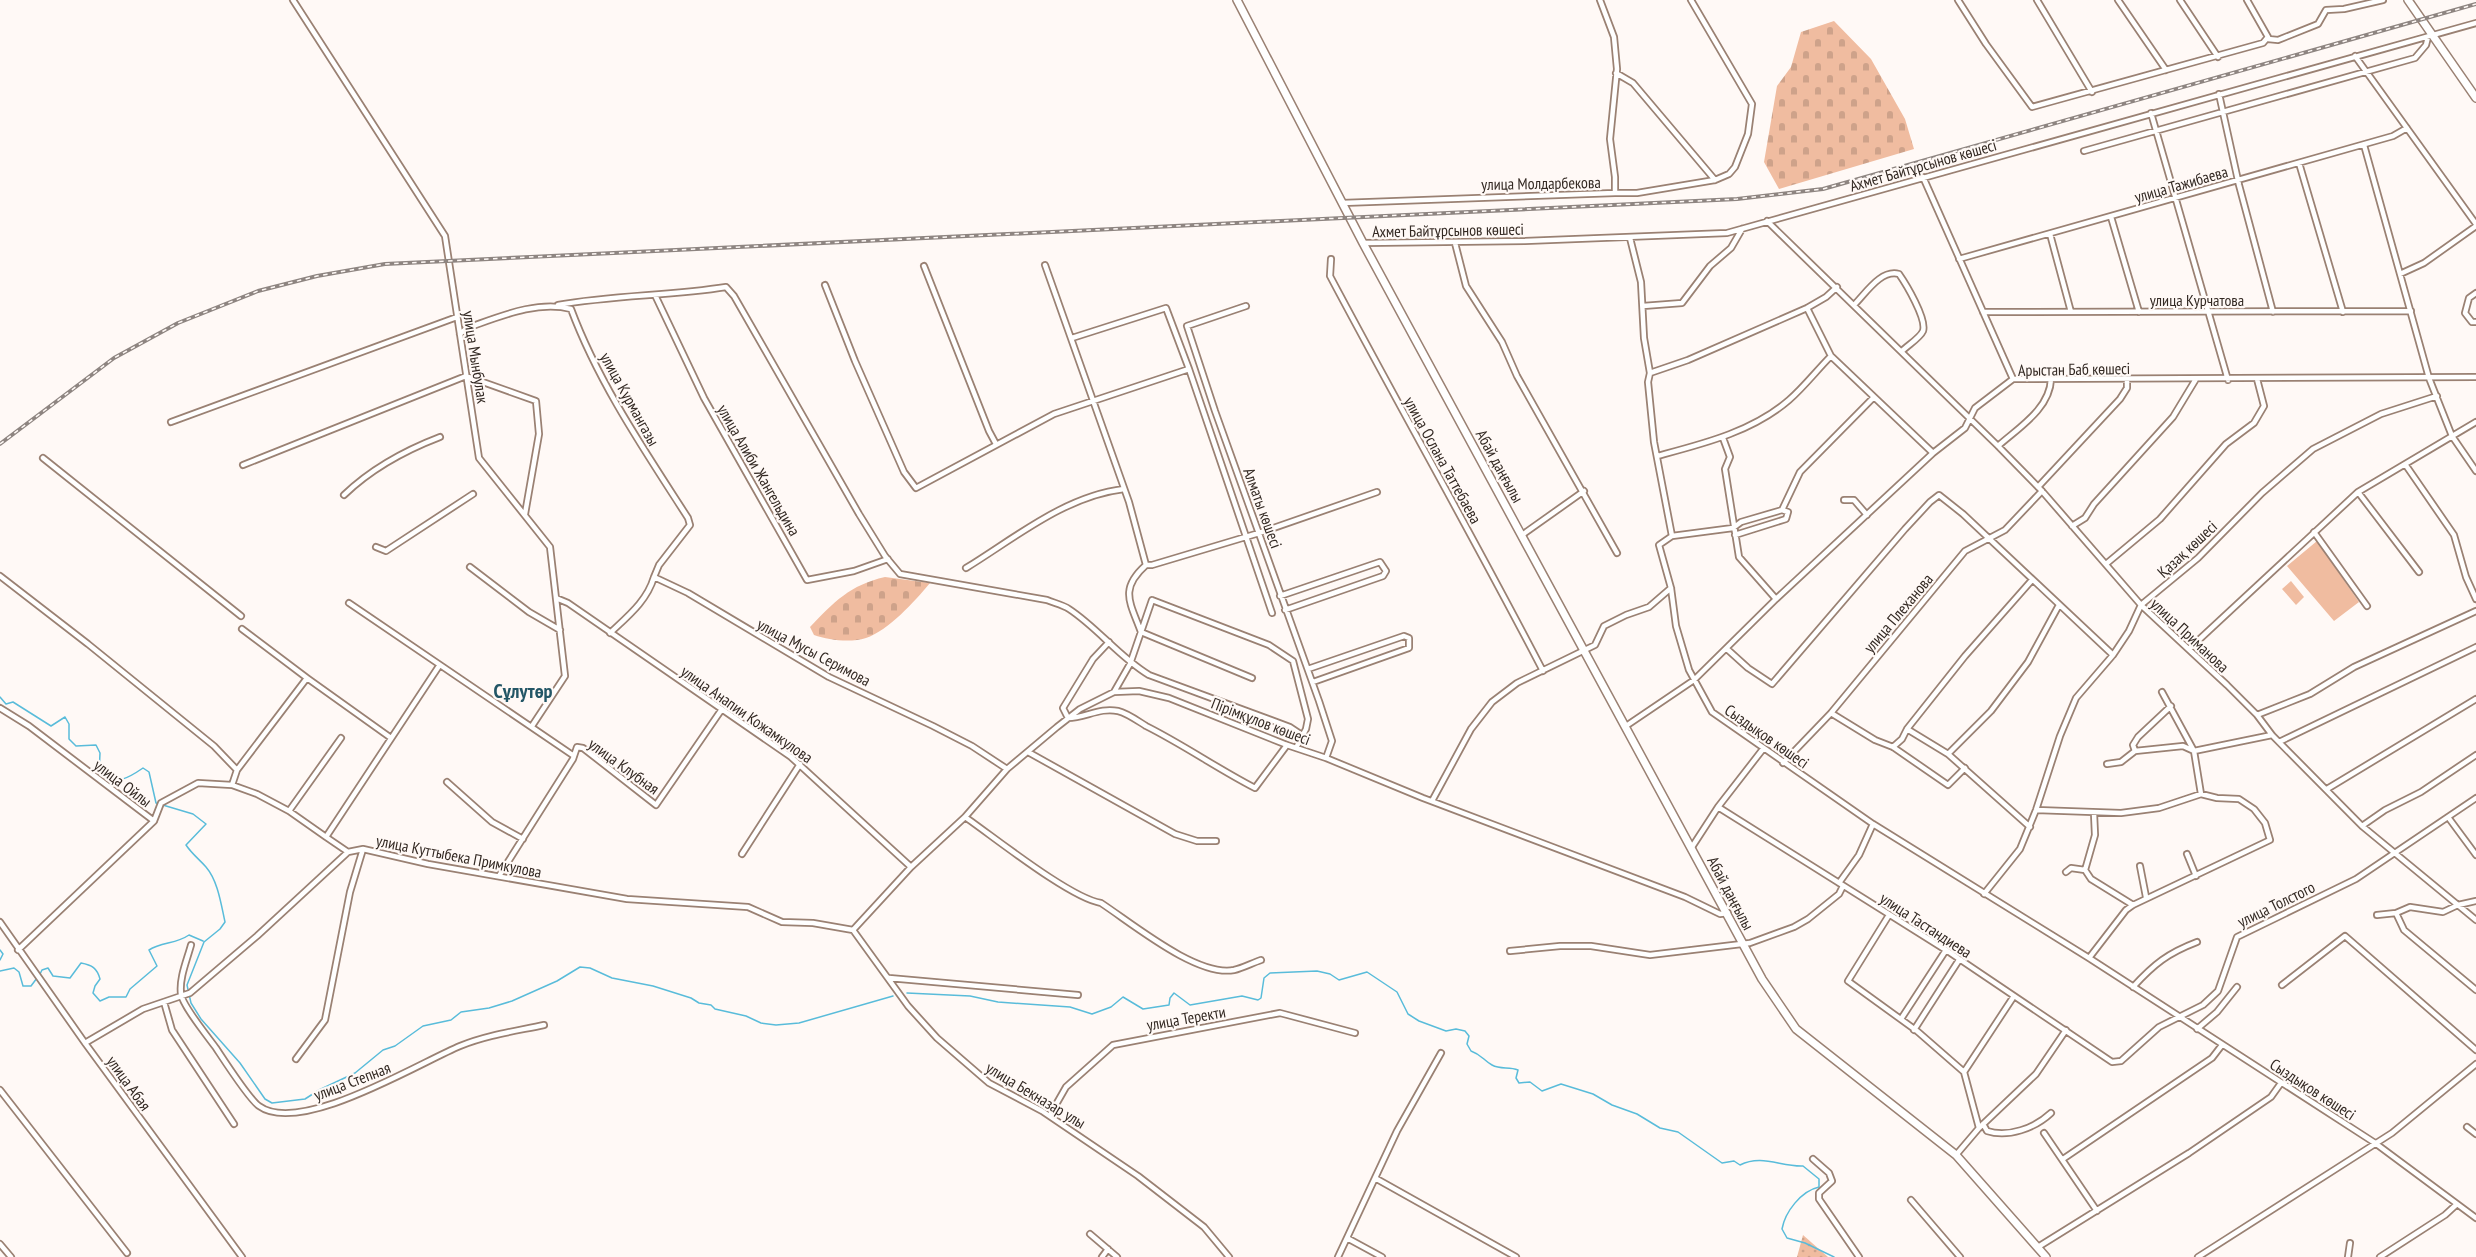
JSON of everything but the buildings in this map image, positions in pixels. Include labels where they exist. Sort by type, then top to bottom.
[{"type":"street","name":"улица Мынбулак","points":[[293,0],[445,236],[479,458],[550,547],[565,676],[532,726]]},
{"type":"street","name":"Абай даңғылы","points":[[1237,0],[1363,243],[1586,650],[1762,979],[1796,1029],[1956,1155],[2044,1256]]},
{"type":"street","name":"улица Молдарбекова","points":[[1342,203],[1615,193],[1610,139],[1616,73],[1614,37],[1600,0]]},
{"type":"street","points":[[1615,193],[1637,193],[1715,180],[1729,174],[1735,167],[1748,134],[1752,104],[1691,0]]},
{"type":"street","points":[[1958,0],[2029,106],[2035,107],[2218,57],[2263,43],[2268,38]]},
{"type":"street","points":[[2037,0],[2092,92]]},
{"type":"street","points":[[2118,0],[2166,70]]},
{"type":"street","points":[[2180,0],[2218,57]]},
{"type":"street","points":[[2247,0],[2268,38],[2278,40],[2318,24],[2326,10],[2344,9],[2383,0]]},
{"type":"street","points":[[2408,0],[2476,98]]},
{"type":"street","name":"Ахмет Байтұрсынов көшесі","points":[[1363,243],[1455,243],[1727,233],[2476,23]]},
{"type":"street","points":[[2084,151],[2415,58],[2431,36]]},
{"type":"street","points":[[2355,56],[2476,225],[2424,263],[2400,274]]},
{"type":"street","points":[[1616,73],[1633,82],[1715,180]]},
{"type":"street","points":[[2219,94],[2273,312]]},
{"type":"street","points":[[2151,113],[2228,380]]},
{"type":"street","name":"улица Тажибаева","points":[[1959,259],[2364,145],[2393,136],[2407,128]]},
{"type":"street","points":[[2364,145],[2428,378],[2452,436],[2476,471]]},
{"type":"street","points":[[2299,163],[2343,312]]},
{"type":"street","points":[[1923,177],[2013,379]]},
{"type":"street","points":[[2111,217],[2139,312]]},
{"type":"street","name":"улица Приманова","points":[[1767,221],[1971,418],[2040,489],[2141,605],[2257,715],[2272,735],[2362,826],[2476,920]]},
{"type":"street","points":[[1643,306],[1682,303],[1710,266],[1731,248],[1742,229]]},
{"type":"street","points":[[2049,234],[2071,312]]},
{"type":"street","points":[[1629,238],[1641,282],[1644,338],[1650,373],[1648,381],[1650,408],[1656,456],[1672,536],[1733,528],[1741,522],[1782,510],[1788,512],[1786,519],[1735,535]]},
{"type":"street","points":[[1455,243],[1466,286],[1502,342],[1517,375],[1584,490],[1617,553]]},
{"type":"street","name":"улица Ослана Таттебаева","points":[[1331,259],[1330,276],[1480,550],[1543,671]]},
{"type":"street","points":[[1045,265],[1130,502],[1146,565]]},
{"type":"street","points":[[924,266],[996,444]]},
{"type":"street","points":[[1854,305],[1882,277],[1893,272],[1899,274],[1914,300],[1924,328],[1922,333],[1902,351]]},
{"type":"street","points":[[825,285],[855,361],[904,472],[916,488],[1054,414],[1189,369]]},
{"type":"street","points":[[460,334],[467,328],[526,309],[598,298],[687,293],[726,287],[734,296],[859,514],[900,574],[1036,598],[1068,608],[1109,642],[1130,664],[1149,675],[1290,727],[1302,735]]},
{"type":"street","points":[[1650,373],[1688,360],[1807,308],[1826,297],[1837,287]]},
{"type":"street","points":[[2476,293],[2469,298],[2465,313],[2472,322],[2476,322]]},
{"type":"street","name":"улица Алиби Жангельдина","points":[[655,295],[704,398],[807,580],[854,571],[888,559]]},
{"type":"street","name":"улица Курмангазы","points":[[558,305],[571,309],[580,334],[626,421],[688,518],[690,525],[659,565],[654,577]]},
{"type":"street","name":"Алматы көшесі","points":[[1246,306],[1187,326],[1332,741],[1326,758]]},
{"type":"street","points":[[1072,338],[1166,308],[1272,613]]},
{"type":"street","points":[[1807,308],[1831,356],[1933,453]]},
{"type":"street","name":"улица Курчатова","points":[[1983,312],[2411,311]]},
{"type":"street","points":[[171,422],[458,317]]},
{"type":"street","points":[[1656,456],[1724,438],[1777,410],[1791,399],[1831,356]]},
{"type":"street","points":[[243,465],[466,376],[536,400],[539,434],[525,515]]},
{"type":"street","name":"Арыстан Баб көшесі","points":[[1626,726],[1694,680],[1776,599],[1933,453],[1965,428],[1975,408],[2013,379],[2476,378]]},
{"type":"street","points":[[2072,526],[2085,518],[2094,504],[2173,417],[2196,379]]},
{"type":"street","points":[[2106,564],[2160,519],[2226,444],[2259,417],[2264,406],[2257,379]]},
{"type":"street","points":[[1998,446],[2041,405],[2050,392],[2051,380]]},
{"type":"street","name":"улица Плеханова","points":[[1783,763],[1831,713],[1965,551],[2005,530],[2120,399],[2127,388],[2127,380]]},
{"type":"street","name":"Қазақ көшесі","points":[[1984,894],[2020,849],[2076,698],[2113,655],[2129,632],[2141,605],[2198,558],[2262,493],[2313,449],[2382,414],[2437,396]]},
{"type":"street","points":[[1782,510],[1800,472],[1874,397]]},
{"type":"street","points":[[2189,649],[2358,492],[2476,422]]},
{"type":"street","points":[[344,495],[357,482],[417,446],[440,437]]},
{"type":"street","points":[[1724,438],[1730,457],[1725,469],[1739,557],[1776,599]]},
{"type":"street","points":[[43,458],[241,616]]},
{"type":"street","points":[[2405,464],[2454,535],[2466,577],[2476,599]]},
{"type":"street","points":[[966,568],[1048,516],[1106,491],[1124,489]]},
{"type":"street","points":[[1522,535],[1584,490]]},
{"type":"street","points":[[1141,633],[1128,592],[1133,576],[1146,565],[1247,537],[1377,492]]},
{"type":"street","points":[[2358,492],[2419,572]]},
{"type":"street","points":[[376,547],[386,551],[472,494]]},
{"type":"street","points":[[1727,649],[1748,668],[1772,684],[1905,529],[1939,495],[1963,514],[2113,655]]},
{"type":"street","points":[[1844,500],[1854,500],[1867,515]]},
{"type":"street","points":[[2314,532],[2367,606]]},
{"type":"street","name":"Сыздықов көшесі","points":[[1672,536],[1659,546],[1671,588],[1676,626],[1689,670],[1712,712],[1873,824],[2089,958],[2375,1143],[2476,1218]]},
{"type":"street","points":[[1280,596],[1380,562],[1386,572],[1383,576],[1285,610]]},
{"type":"street","points":[[470,567],[529,612],[560,630]]},
{"type":"street","points":[[0,576],[214,746],[237,770]]},
{"type":"street","points":[[610,633],[633,612],[648,594],[654,577]]},
{"type":"street","name":"улица Мусы Серимова","points":[[654,577],[674,586],[829,677],[972,746],[1007,769]]},
{"type":"street","points":[[1893,747],[1902,739],[1907,729],[1965,656],[2032,580]]},
{"type":"street","points":[[1432,801],[1472,729],[1492,702],[1517,683],[1595,645],[1604,626],[1649,607],[1671,588]]},
{"type":"street","name":"улица Анапии Кожамкулова","points":[[556,598],[568,603],[800,764],[911,867]]},
{"type":"street","points":[[1114,692],[1130,664],[1152,600],[1269,645],[1293,661],[1308,719],[1306,729],[1296,748]]},
{"type":"street","points":[[349,603],[574,756]]},
{"type":"street","points":[[1948,754],[1991,711],[2028,662],[2059,605]]},
{"type":"street","points":[[2257,715],[2310,694],[2354,667],[2476,611]]},
{"type":"street","points":[[242,629],[391,738]]},
{"type":"street","points":[[1141,633],[1252,678]]},
{"type":"street","points":[[1308,669],[1404,636],[1409,638],[1409,648],[1313,682]]},
{"type":"street","points":[[1109,642],[1093,659],[1066,701],[1063,708],[1068,718],[1081,718],[1095,711],[1118,711],[1190,750],[1219,770],[1255,788],[1287,745]]},
{"type":"street","points":[[2279,742],[2476,647]]},
{"type":"street","points":[[326,837],[439,666]]},
{"type":"street","points":[[232,785],[237,770],[307,678]]},
{"type":"street","name":"Пірімқұлов көшесі","points":[[853,930],[911,867],[965,817],[1007,769],[1068,718],[1080,709],[1114,692],[1139,691],[1169,698],[1685,897],[1720,914],[1728,913]]},
{"type":"street","points":[[2162,692],[2194,751],[2201,794]]},
{"type":"street","points":[[2327,789],[2476,699]]},
{"type":"street","points":[[2135,751],[2133,745],[2138,737],[2171,706]]},
{"type":"street","name":"улица Ойлы","points":[[0,708],[29,726],[154,821],[161,803],[198,783],[232,785],[257,794],[289,811],[348,852]]},
{"type":"street","name":"улица Клубная","points":[[499,876],[579,746],[656,804],[722,709]]},
{"type":"street","points":[[1831,713],[1875,740],[1893,747],[1948,785],[1965,768]]},
{"type":"street","points":[[1907,729],[1948,754],[2030,827]]},
{"type":"street","points":[[2107,764],[2121,762],[2135,751],[2183,746],[2194,751],[2272,735]]},
{"type":"street","points":[[289,811],[341,738]]},
{"type":"street","points":[[1692,847],[1718,807],[1763,749]]},
{"type":"street","points":[[1028,752],[1175,834],[1197,841],[1216,841]]},
{"type":"street","points":[[2362,826],[2385,810],[2421,792],[2476,755]]},
{"type":"street","points":[[742,854],[800,764]]},
{"type":"street","points":[[447,782],[492,822],[523,839]]},
{"type":"street","points":[[2036,810],[2121,813],[2159,808],[2201,794],[2217,798],[2239,799],[2254,809],[2265,824],[2270,840],[2196,876],[2146,897],[2126,910],[2089,958]]},
{"type":"street","name":"улица Толстого","points":[[2121,1061],[2159,1027],[2203,1005],[2218,991],[2236,937],[2356,879],[2476,798]]},
{"type":"street","name":"улица Тастандиева","points":[[1718,807],[1946,950],[2112,1062],[2121,1061]]},
{"type":"street","points":[[2085,870],[2095,835],[2094,813]]},
{"type":"street","points":[[965,817],[1060,883],[1091,901],[1101,903],[1187,960],[1206,968],[1233,970],[1261,960]]},
{"type":"street","points":[[2448,817],[2476,855]]},
{"type":"street","points":[[18,950],[154,821]]},
{"type":"street","points":[[1742,942],[1750,943],[1794,927],[1839,894],[1841,884],[1859,855],[1873,824]]},
{"type":"street","points":[[296,1059],[325,1020],[350,892],[363,849]]},
{"type":"street","name":"улица Куттыбека Примкулова","points":[[348,852],[363,849],[627,899],[748,907],[782,922],[813,923],[853,930]]},
{"type":"street","points":[[85,1042],[143,1009],[190,993],[257,936],[348,852]]},
{"type":"street","points":[[2187,854],[2196,876]]},
{"type":"street","points":[[2140,866],[2146,897]]},
{"type":"street","points":[[2066,872],[2071,868],[2085,870],[2091,879],[2133,905]]},
{"type":"street","points":[[2377,915],[2396,913],[2410,907],[2443,912],[2458,905],[2476,901]]},
{"type":"street","points":[[2396,913],[2403,930],[2476,990]]},
{"type":"street","points":[[1889,915],[1848,981],[1900,1019],[1964,1072],[1981,1126],[1987,1131],[1997,1135],[2018,1131],[2042,1122],[2051,1113]]},
{"type":"street","name":"улица Абая","points":[[0,922],[18,950],[242,1257]]},
{"type":"street","name":"улица Бекназар улы","points":[[853,930],[908,1006],[936,1038],[989,1083],[1050,1115],[1099,1147],[1197,1221],[1229,1257]]},
{"type":"street","points":[[2282,985],[2345,936],[2476,1050]]},
{"type":"street","name":"Абай даңғылы","points":[[1510,951],[1560,946],[1591,946],[1650,955],[1742,942]]},
{"type":"street","points":[[2133,987],[2155,963],[2197,942]]},
{"type":"street","points":[[180,996],[183,972],[191,945]]},
{"type":"street","points":[[1900,1019],[1946,950]]},
{"type":"street","points":[[1914,1030],[1959,960]]},
{"type":"street","points":[[889,978],[1078,995]]},
{"type":"street","points":[[2197,1029],[2217,1012],[2237,987]]},
{"type":"street","name":"улица Степная","points":[[180,996],[260,1107],[280,1113],[314,1110],[344,1100],[459,1046],[486,1037],[544,1025]]},
{"type":"street","points":[[1964,1072],[2014,996]]},
{"type":"street","points":[[164,1002],[172,1030],[234,1124]]},
{"type":"street","name":"улица Теректи","points":[[1050,1115],[1066,1087],[1113,1045],[1280,1012],[1355,1033]]},
{"type":"street","points":[[1956,1155],[1981,1126],[2036,1074],[2066,1030]]},
{"type":"street","points":[[2062,1159],[2212,1058],[2222,1045]]},
{"type":"street","points":[[1338,1257],[1397,1131],[1441,1053]]},
{"type":"street","points":[[2198,1257],[2392,1133],[2476,1064]]},
{"type":"street","points":[[2038,1247],[2189,1153],[2271,1097],[2281,1083]]},
{"type":"street","points":[[0,1090],[127,1253]]},
{"type":"street","points":[[2467,1127],[2476,1134]]},
{"type":"street","points":[[2044,1133],[2097,1211]]},
{"type":"street","points":[[1813,1159],[1829,1173],[1832,1181],[1819,1193],[1819,1199],[1859,1257]]},
{"type":"street","points":[[1375,1179],[1516,1257]]},
{"type":"street","points":[[1911,1200],[1960,1257]]},
{"type":"street","points":[[2380,1257],[2445,1215],[2457,1204]]},
{"type":"street","points":[[1090,1233],[1117,1257]]},
{"type":"street","points":[[1347,1238],[1382,1257]]},
{"type":"street","points":[[2348,1257],[2350,1243]]},
{"type":"street","points":[[0,1244],[10,1257]]},
{"type":"street","points":[[1102,1257],[1108,1249]]},
{"type":"green space","points":[[1834,21],[1871,59],[1905,119],[1914,149],[1779,189],[1764,162],[1777,86],[1791,67],[1801,32]]},
{"type":"green space","points":[[2317,541],[2359,602],[2334,621],[2287,566]]},
{"type":"green space","points":[[885,577],[930,583],[901,615],[883,629],[866,638],[846,641],[814,635],[810,627],[835,602],[862,585]]},
{"type":"green space","points":[[2291,581],[2304,597],[2296,605],[2282,589]]},
{"type":"green space","points":[[1803,1235],[1828,1257],[1797,1257]]},
{"type":"waterway","points":[[0,697],[6,704],[13,702],[51,726],[65,717],[69,724],[69,739],[76,746],[96,745],[100,753],[99,775],[105,779],[116,780],[143,768],[149,772],[156,803],[193,814],[206,824],[186,845],[210,873],[219,893],[225,922],[204,942],[187,985],[191,1003],[201,1019],[240,1063],[265,1099],[272,1103],[305,1099],[355,1073],[383,1050],[395,1046],[423,1026],[451,1020],[461,1012],[489,1008],[512,1001],[557,981],[580,967],[590,968],[612,978],[653,986],[691,998],[699,1003],[711,1005],[715,1009],[746,1016],[761,1023],[776,1025],[799,1023],[893,996]]},
{"type":"waterway","points":[[40,974],[42,970],[48,968],[53,976],[70,978],[81,963],[85,964],[94,968],[99,975],[100,979],[93,993],[100,1001],[109,997],[126,997],[130,989],[157,966],[149,950],[189,935],[203,941]]},
{"type":"waterway","points":[[0,950],[3,954],[0,960]]},
{"type":"waterway","points":[[0,971],[14,968],[19,972],[23,986],[31,986],[37,978]]},
{"type":"waterway","points":[[907,993],[970,996],[998,1002],[1070,1007],[1092,1014],[1111,1007],[1123,997],[1143,1009],[1169,1005],[1174,993],[1190,1005],[1242,996],[1258,1000],[1261,998],[1264,978],[1270,973],[1317,971],[1330,974],[1339,980],[1367,972],[1397,992],[1408,1014],[1419,1021],[1446,1031],[1456,1029],[1465,1031],[1469,1036],[1467,1044],[1471,1051],[1495,1066],[1518,1070],[1516,1078],[1519,1083],[1530,1082],[1542,1091],[1561,1084],[1593,1094],[1612,1105],[1637,1114],[1660,1128],[1678,1132],[1722,1163],[1734,1161],[1740,1165],[1764,1161],[1803,1166],[1819,1179],[1819,1187],[1812,1189],[1795,1203],[1782,1229],[1787,1238],[1805,1243],[1834,1257]]},
{"type":"railway","points":[[0,444],[114,358],[178,323],[258,291],[317,276],[385,264],[1737,199],[1823,189],[2476,4]]},
{"type":"district","name":"Сұлутөр","points":[[523,691]]}]
